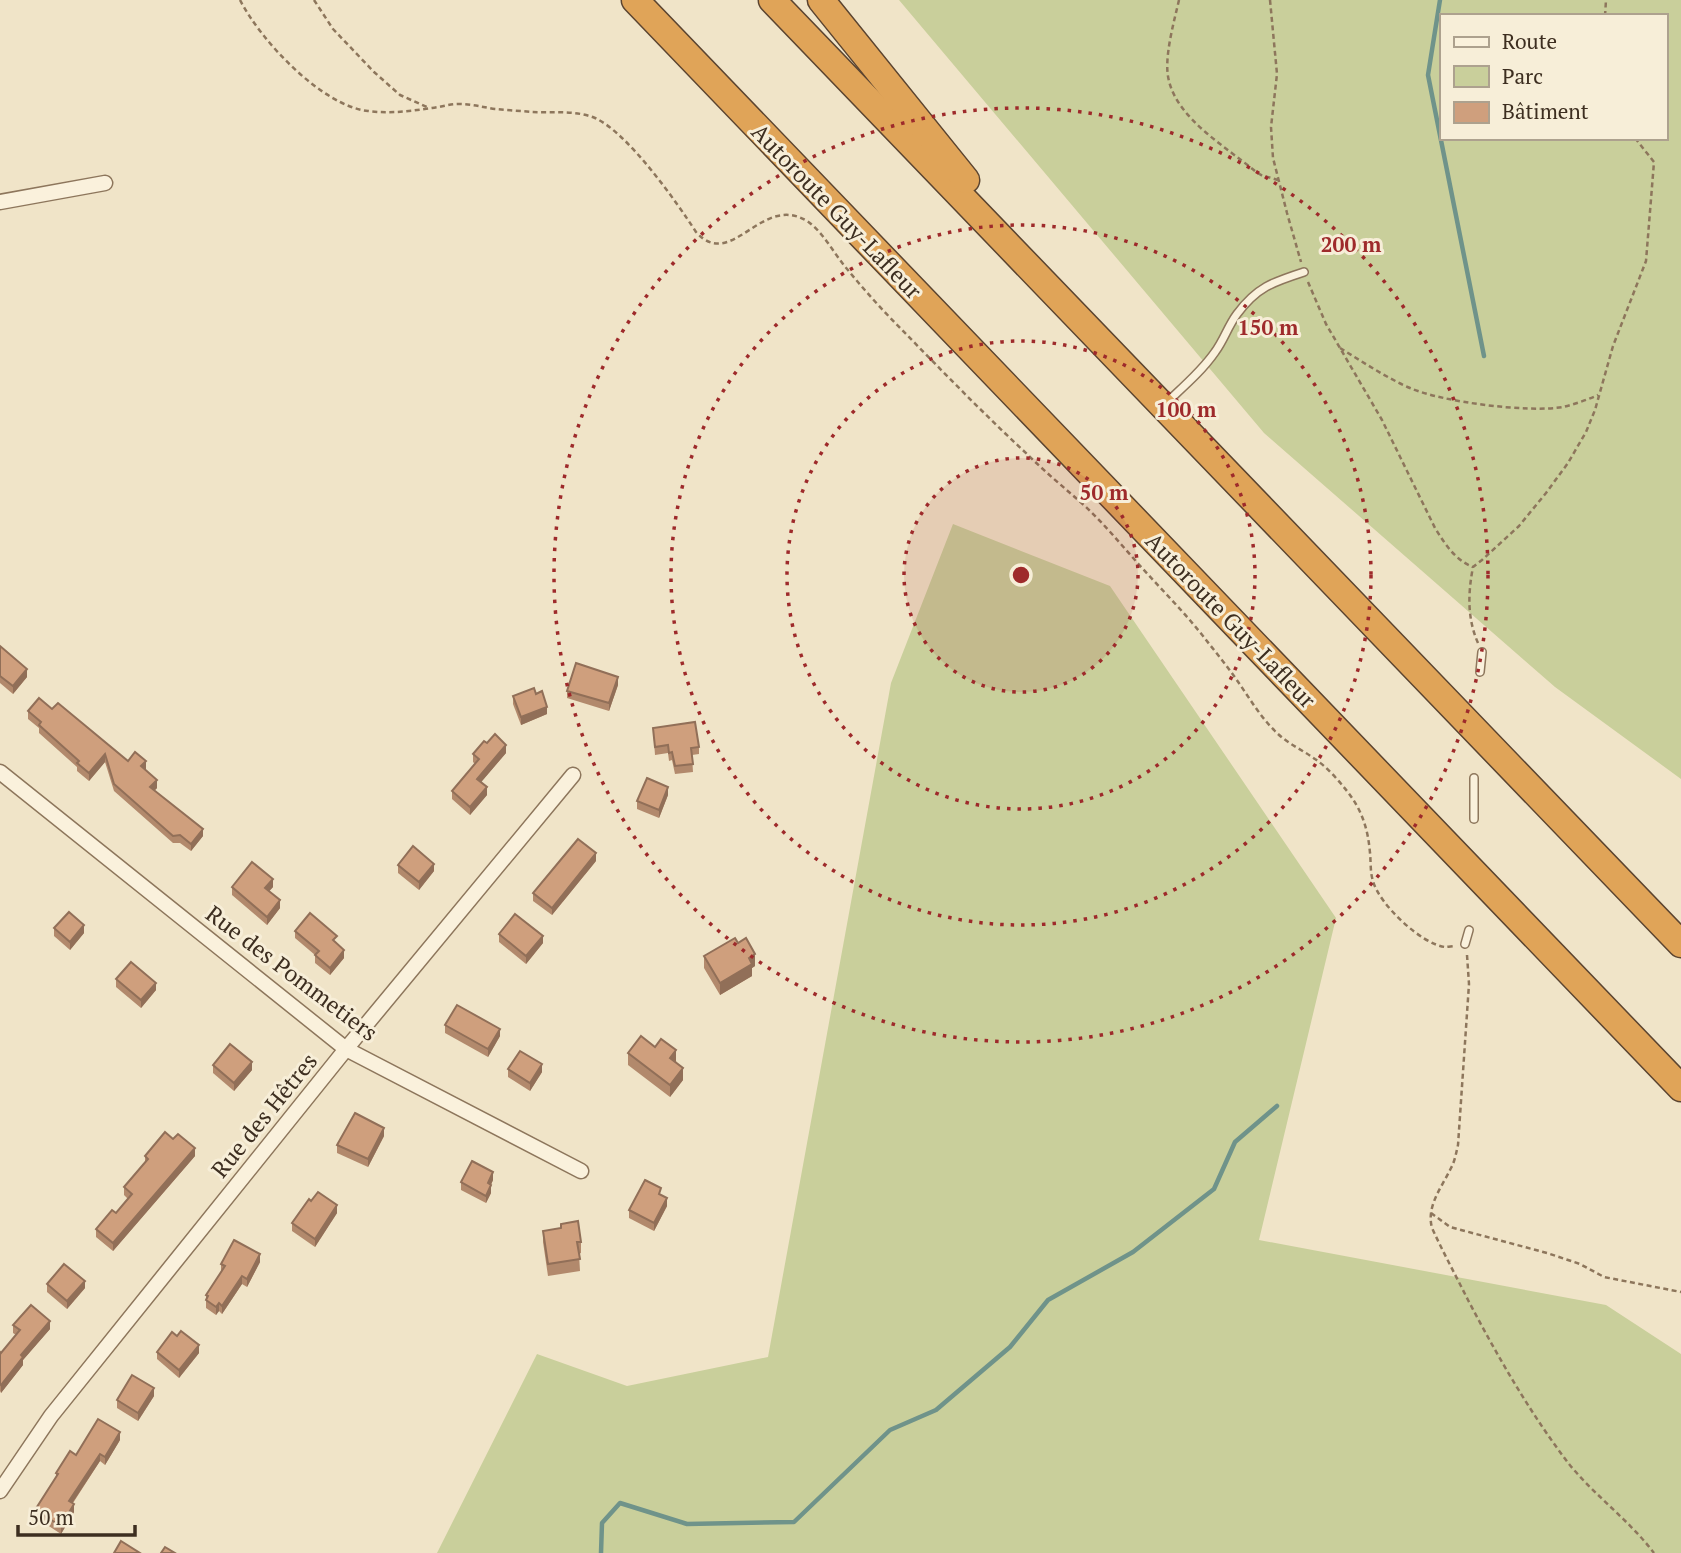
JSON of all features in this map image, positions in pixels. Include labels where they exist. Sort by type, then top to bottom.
[{"type":"highway","name":"Autoroute Guy-Lafleur","points":[[635,0],[1681,1088]]},
{"type":"highway","points":[[772,0],[1681,944]]},
{"type":"highway","points":[[821,0],[1078,317]]},
{"type":"street","points":[[0,202],[106,183]]},
{"type":"street","name":"Rue des Pommetiers","points":[[0,772],[346,1049],[581,1171]]},
{"type":"street","name":"Rue des Hêtres","points":[[0,1491],[51,1416],[346,1049],[573,775]]},
{"type":"lane","points":[[1163,405],[1205,366],[1236,315],[1258,291],[1273,282],[1304,272]]},
{"type":"lane","points":[[1480,673],[1482,652]]},
{"type":"lane","points":[[1474,778],[1474,819]]},
{"type":"lane","points":[[1465,944],[1469,930]]},
{"type":"path","points":[[240,0],[257,27],[286,61],[320,90],[352,108],[404,112],[468,104],[493,109],[579,114],[595,118],[609,127],[637,154],[696,232],[709,242],[724,244],[775,216],[786,215],[808,222],[905,334],[1112,534],[1191,621],[1274,730],[1324,765],[1345,789],[1364,818],[1373,882],[1391,911],[1403,923],[1434,943],[1447,947],[1465,944],[1469,984],[1458,1145],[1455,1159],[1434,1201],[1431,1213],[1430,1222],[1437,1240],[1521,1394],[1571,1466],[1626,1520],[1654,1553]]},
{"type":"path","points":[[314,0],[333,29],[374,72],[400,95],[429,108]]},
{"type":"path","points":[[1179,0],[1168,67],[1169,81],[1175,96],[1186,113],[1215,141],[1255,171],[1278,180]]},
{"type":"path","points":[[1270,0],[1277,74],[1271,140],[1278,180],[1304,272],[1321,314],[1382,419],[1435,528],[1455,555],[1473,567]]},
{"type":"path","points":[[1482,652],[1470,616],[1468,591],[1473,567],[1519,526],[1568,463],[1586,432],[1613,346],[1646,261],[1654,162],[1637,140]]},
{"type":"path","points":[[1339,348],[1384,376],[1413,389],[1475,403],[1535,408],[1560,407],[1598,395]]},
{"type":"path","points":[[1431,1213],[1450,1227],[1569,1260],[1604,1277],[1681,1292]]},
{"type":"green space","points":[[899,0],[1681,0],[1681,779],[1555,687],[1264,433]]},
{"type":"green space","points":[[953,524],[1110,586],[1336,918],[1259,1240],[1606,1305],[1681,1354],[1681,1553],[437,1553],[537,1354],[627,1386],[768,1357],[891,683]]},
{"type":"building","points":[[0,646],[27,669],[13,686],[0,676]]},
{"type":"building","points":[[576,663],[618,677],[609,703],[567,691]]},
{"type":"building","points":[[534,688],[536,694],[542,691],[547,707],[521,717],[513,696]]},
{"type":"building","points":[[39,698],[52,709],[58,703],[128,761],[135,752],[146,761],[141,766],[157,780],[150,787],[203,829],[191,844],[180,835],[173,836],[114,784],[105,754],[89,773],[77,763],[79,761],[39,725],[41,722],[28,711]]},
{"type":"building","points":[[695,722],[699,747],[691,748],[693,764],[675,766],[668,745],[655,747],[653,728]]},
{"type":"building","points":[[495,734],[506,745],[477,779],[487,787],[470,807],[452,791],[479,759],[473,754],[484,741],[487,743]]},
{"type":"building","points":[[647,778],[668,787],[659,810],[637,801]]},
{"type":"building","points":[[578,839],[596,853],[552,908],[533,893]]},
{"type":"building","points":[[413,846],[434,864],[419,882],[398,865]]},
{"type":"building","points":[[252,862],[273,879],[265,888],[280,900],[267,917],[232,887]]},
{"type":"building","points":[[69,912],[84,925],[70,942],[54,928]]},
{"type":"building","points":[[310,913],[337,936],[333,940],[344,950],[330,968],[315,955],[319,951],[295,931]]},
{"type":"building","points":[[515,914],[543,936],[526,956],[499,934]]},
{"type":"building","points":[[735,938],[738,943],[746,938],[755,954],[749,958],[752,964],[720,983],[704,956]]},
{"type":"building","points":[[131,962],[156,983],[141,1000],[116,979]]},
{"type":"building","points":[[457,1005],[500,1029],[488,1049],[445,1025]]},
{"type":"building","points":[[641,1036],[655,1047],[661,1039],[676,1050],[670,1058],[683,1068],[670,1085],[628,1053]]},
{"type":"building","points":[[230,1044],[252,1062],[234,1083],[213,1065]]},
{"type":"building","points":[[520,1051],[542,1064],[530,1083],[508,1069]]},
{"type":"building","points":[[355,1113],[384,1128],[368,1159],[337,1145]]},
{"type":"building","points":[[165,1132],[173,1139],[178,1134],[195,1148],[113,1243],[96,1229],[112,1210],[116,1213],[132,1194],[124,1187],[148,1159],[145,1156]]},
{"type":"building","points":[[472,1161],[493,1172],[486,1196],[461,1182]]},
{"type":"building","points":[[645,1180],[661,1188],[659,1194],[667,1198],[654,1223],[629,1210]]},
{"type":"building","points":[[318,1192],[337,1205],[315,1239],[292,1223],[309,1199],[311,1201]]},
{"type":"building","points":[[578,1221],[581,1242],[577,1242],[580,1259],[548,1264],[543,1231]]},
{"type":"building","points":[[234,1240],[260,1254],[247,1279],[242,1276],[222,1306],[219,1303],[216,1307],[206,1300],[206,1295],[225,1266],[221,1264]]},
{"type":"building","points":[[64,1264],[85,1281],[67,1301],[47,1284]]},
{"type":"building","points":[[31,1305],[50,1321],[21,1355],[23,1357],[1,1385],[0,1352],[20,1330],[13,1325]]},
{"type":"building","points":[[181,1331],[199,1345],[179,1370],[157,1352],[172,1332],[177,1336]]},
{"type":"building","points":[[132,1375],[154,1388],[138,1413],[117,1400]]},
{"type":"building","points":[[98,1419],[120,1432],[105,1457],[100,1454],[69,1501],[74,1504],[61,1526],[35,1510],[70,1451],[76,1455]]},
{"type":"building","points":[[121,1541],[140,1553],[114,1553]]},
{"type":"building","points":[[165,1547],[175,1553],[161,1553]]},
{"type":"waterway","points":[[1440,0],[1428,75],[1440,135]]},
{"type":"waterway","points":[[1441,140],[1484,356]]},
{"type":"waterway","points":[[601,1553],[602,1523],[620,1503],[687,1524],[794,1522],[890,1430],[936,1410],[1010,1347],[1048,1300],[1133,1252],[1214,1189],[1235,1142],[1277,1106]]}]
